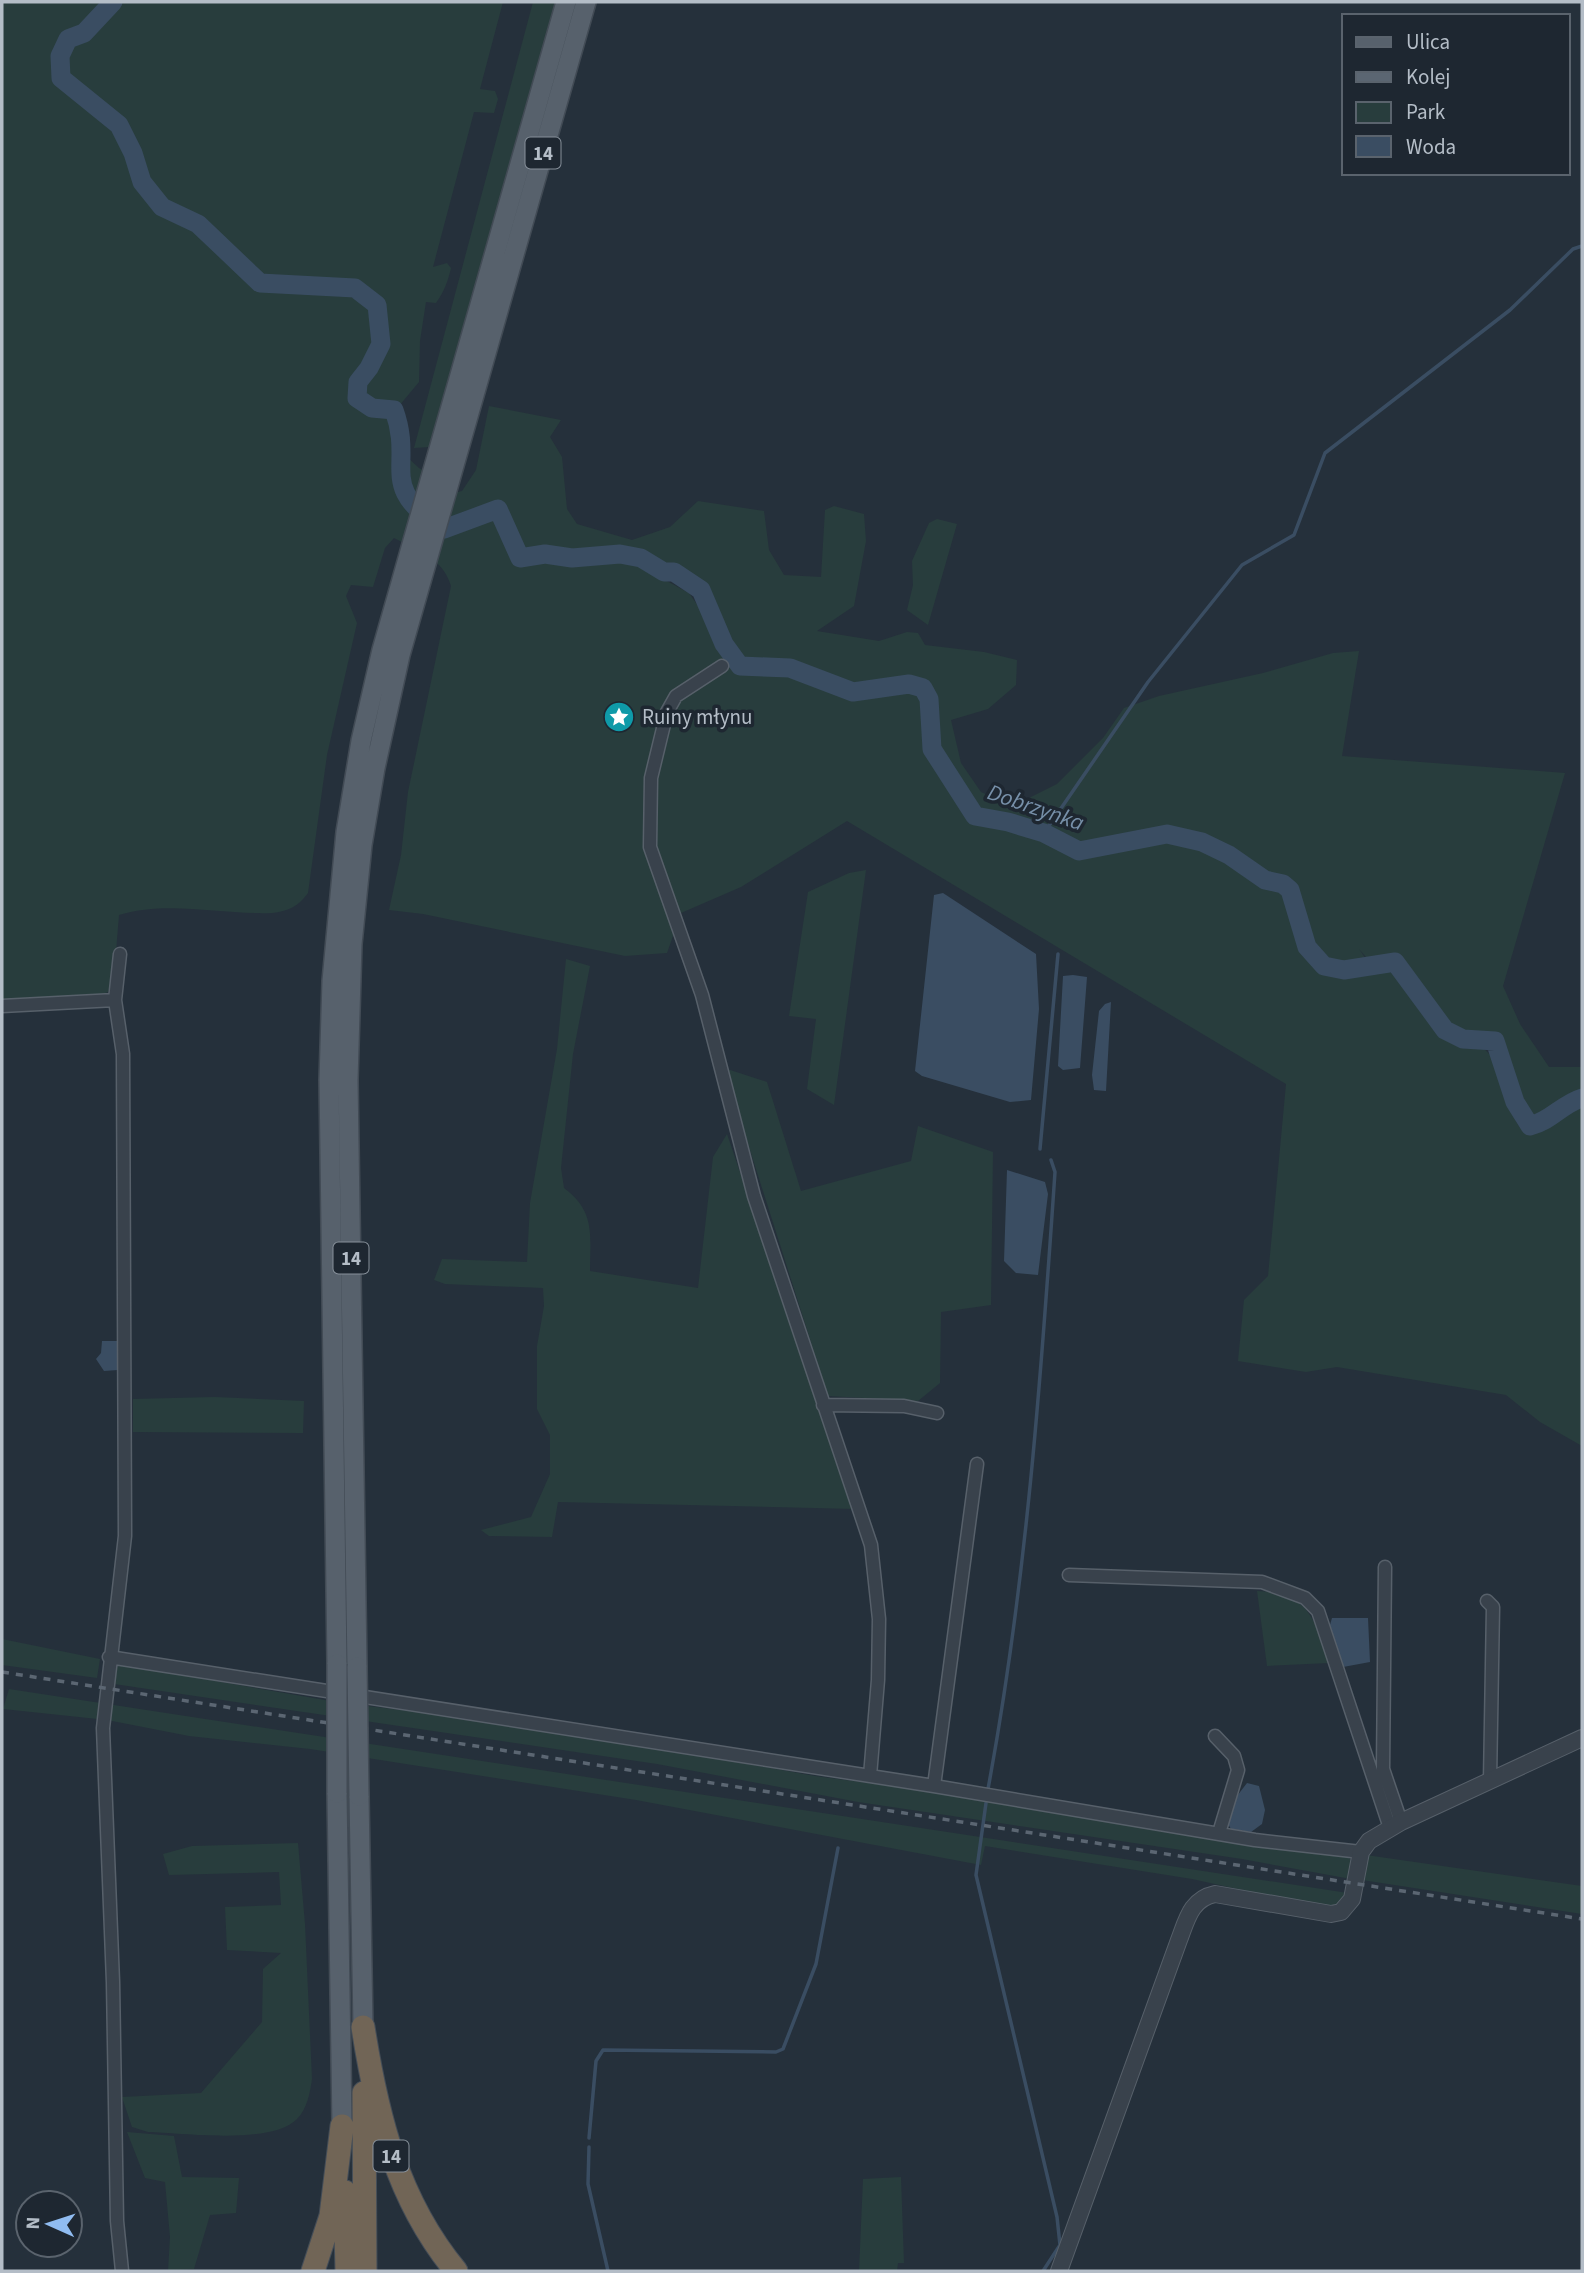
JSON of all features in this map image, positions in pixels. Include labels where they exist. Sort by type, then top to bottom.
[{"type":"highway","points":[[363,2027],[365,2271]]},
{"type":"highway","name":"14","points":[[363,2027],[374,2098],[392,2160],[424,2224],[456,2271]]},
{"type":"highway","points":[[313,2271],[331,2216],[342,2126]]},
{"type":"highway","name":"14","points":[[342,2126],[347,2271]]},
{"type":"main road","name":"14","points":[[342,2126],[329,1080],[332,981],[344,845],[359,752],[409,551],[566,2]]},
{"type":"main road","name":"14","points":[[363,2027],[348,1092],[352,957],[362,845],[375,768],[397,667],[586,2]]},
{"type":"street","points":[[722,666],[676,696],[667,712],[651,778],[650,847],[702,995],[754,1196],[864,1520],[878,1588],[878,1680],[870,1776]]},
{"type":"street","points":[[120,954],[115,1000],[123,1054],[125,1536],[109,1657],[103,1728],[114,2021],[117,2221],[122,2271]]},
{"type":"street","points":[[2,1006],[115,1000]]},
{"type":"street","points":[[823,1405],[904,1406],[937,1413]]},
{"type":"street","points":[[934,1786],[977,1464]]},
{"type":"street","points":[[1385,1567],[1383,1769],[1396,1825]]},
{"type":"street","points":[[1069,1575],[1262,1582],[1305,1598],[1318,1611],[1396,1825]]},
{"type":"street","points":[[1488,1601],[1493,1607],[1490,1781]]},
{"type":"street","points":[[109,1657],[1219,1833],[1361,1852]]},
{"type":"street","points":[[1215,1735],[1234,1756],[1238,1770],[1219,1833]]},
{"type":"street","points":[[1059,2271],[1179,1940],[1195,1903],[1203,1897],[1215,1894],[1331,1914],[1341,1912],[1352,1899],[1361,1852],[1369,1841],[1396,1825],[1582,1738]]},
{"type":"green space","points":[[2,2],[503,2],[480,89],[495,91],[498,99],[494,113],[474,112],[433,267],[447,263],[451,268],[450,273],[436,303],[426,302],[420,341],[419,382],[399,406],[410,446],[406,456],[419,468],[458,492],[462,491],[476,470],[489,406],[561,420],[550,437],[562,457],[567,509],[577,524],[632,540],[670,527],[698,501],[764,511],[769,550],[784,575],[821,577],[825,510],[834,506],[864,514],[866,541],[854,606],[817,631],[879,641],[907,632],[918,633],[925,645],[984,652],[1017,660],[1016,685],[988,709],[951,720],[961,763],[981,792],[1013,806],[1057,784],[1103,738],[1124,708],[1159,696],[1263,673],[1333,653],[1359,651],[1342,756],[1565,773],[1503,986],[1520,1024],[1549,1067],[1582,1067],[1582,1101],[1568,1105],[1530,1126],[1515,1102],[1495,1041],[1463,1039],[1445,1030],[1395,963],[1373,965],[1359,949],[1368,962],[1341,964],[1324,961],[1313,952],[1295,894],[1284,880],[1266,876],[1230,851],[1203,838],[1168,831],[1080,847],[1011,817],[977,812],[940,756],[930,695],[924,684],[910,680],[856,688],[818,669],[818,676],[790,668],[740,666],[724,644],[701,590],[674,572],[664,572],[641,558],[620,554],[596,557],[599,563],[620,560],[637,565],[689,593],[703,613],[717,647],[732,668],[742,675],[791,675],[855,697],[913,690],[923,699],[929,751],[968,815],[978,822],[1033,833],[1089,856],[1164,841],[1186,844],[1221,855],[1255,880],[1281,888],[1291,907],[1303,948],[1316,965],[1333,972],[1375,969],[1394,974],[1408,989],[1439,1034],[1450,1040],[1479,1046],[1492,1057],[1502,1078],[1512,1112],[1523,1131],[1536,1131],[1564,1111],[1582,1107],[1582,1446],[1540,1422],[1506,1395],[1337,1367],[1306,1372],[1238,1361],[1244,1300],[1268,1276],[1286,1084],[847,821],[741,887],[681,913],[667,953],[625,956],[423,914],[389,910],[401,855],[408,792],[451,586],[436,562],[394,538],[385,548],[373,587],[351,585],[346,596],[357,623],[327,755],[308,893],[304,898],[292,908],[272,913],[176,908],[119,915],[114,975],[108,992],[97,996],[2,1002]]},
{"type":"green space","points":[[533,2],[556,2],[430,447],[414,448]]},
{"type":"green space","points":[[937,519],[957,524],[928,625],[907,610],[913,585],[912,561],[929,523]]},
{"type":"green space","points":[[866,870],[834,1105],[807,1089],[816,1019],[789,1016],[808,892],[849,873]]},
{"type":"green space","points":[[566,959],[590,966],[573,1054],[561,1168],[564,1188],[582,1206],[589,1225],[590,1271],[698,1288],[713,1157],[727,1134],[855,1509],[558,1502],[552,1537],[489,1536],[481,1530],[531,1517],[550,1474],[550,1435],[537,1409],[537,1346],[544,1306],[543,1288],[445,1284],[434,1280],[442,1259],[527,1262],[530,1203],[557,1049]]},
{"type":"green space","points":[[724,1068],[767,1082],[801,1191],[911,1161],[918,1126],[993,1152],[991,1305],[941,1312],[940,1383],[918,1401],[828,1396]]},
{"type":"green space","points":[[214,1397],[304,1401],[303,1433],[133,1432],[133,1399]]},
{"type":"green space","points":[[1257,1591],[1289,1597],[1308,1612],[1329,1663],[1267,1666]]},
{"type":"green space","points":[[2,1639],[100,1659],[97,1678],[2,1665]]},
{"type":"green space","points":[[124,1665],[342,1703],[528,1725],[815,1776],[990,1799],[1348,1857],[1354,1863],[1351,1879],[1242,1859],[858,1802],[657,1764],[114,1684],[115,1676],[112,1676],[116,1667]]},
{"type":"green space","points":[[9,1689],[1348,1893],[1347,1901],[1330,1909],[1192,1879],[985,1846],[981,1865],[636,1800],[310,1749],[189,1736],[107,1720],[3,1709]]},
{"type":"green space","points":[[298,1843],[305,1924],[312,2079],[303,2110],[297,2119],[285,2127],[248,2135],[148,2132],[132,2127],[122,2097],[201,2093],[262,2022],[263,1969],[281,1953],[227,1950],[225,1907],[281,1905],[279,1872],[169,1875],[163,1854],[192,1846]]},
{"type":"green space","points":[[1366,1855],[1582,1886],[1582,1914],[1362,1880]]},
{"type":"green space","points":[[127,2132],[174,2136],[182,2177],[239,2178],[236,2213],[210,2215],[194,2269],[168,2271],[170,2237],[165,2182],[145,2178]]},
{"type":"green space","points":[[901,2177],[904,2263],[898,2263],[897,2271],[859,2271],[863,2179]]},
{"type":"water","points":[[943,893],[1036,954],[1039,1009],[1031,1100],[1010,1102],[922,1076],[915,1071],[934,895]]},
{"type":"water","points":[[1063,976],[1087,977],[1080,1068],[1063,1070],[1058,1066]]},
{"type":"water","points":[[1111,1002],[1106,1091],[1094,1090],[1092,1075],[1099,1011]]},
{"type":"water","points":[[1007,1170],[1045,1182],[1048,1194],[1038,1275],[1016,1273],[1004,1261]]},
{"type":"water","points":[[102,1341],[119,1341],[118,1370],[104,1371],[96,1359],[101,1353]]},
{"type":"water","points":[[1332,1618],[1368,1618],[1370,1662],[1343,1667],[1330,1625]]},
{"type":"water","points":[[1247,1783],[1259,1786],[1265,1810],[1262,1824],[1251,1832],[1231,1829],[1228,1824],[1237,1796]]},
{"type":"waterway","name":"Dobrzynka","points":[[113,2],[84,33],[68,39],[60,56],[61,78],[119,125],[133,153],[142,182],[162,207],[198,224],[260,283],[355,288],[377,305],[381,344],[369,368],[358,382],[357,398],[372,408],[394,410],[401,447],[403,488],[423,514],[444,529],[498,509],[520,558],[545,554],[572,558],[620,554],[641,558],[664,572],[674,572],[701,590],[724,644],[740,666],[790,668],[853,692],[909,684],[923,688],[929,699],[932,749],[975,816],[1044,833],[1079,851],[1167,834],[1202,842],[1229,855],[1265,880],[1283,884],[1290,890],[1307,947],[1324,966],[1344,970],[1395,962],[1445,1030],[1463,1039],[1495,1041],[1515,1102],[1530,1126],[1582,1098]]},
{"type":"waterway","points":[[1044,833],[1148,682],[1242,565],[1294,535],[1325,453],[1510,310],[1573,249],[1582,246]]},
{"type":"waterway","points":[[1040,1149],[1058,954]]},
{"type":"waterway","points":[[988,1789],[1013,1636],[1030,1482],[1055,1172],[1051,1160]]},
{"type":"waterway","points":[[986,1803],[976,1875],[1057,2217],[1060,2245],[1043,2271]]},
{"type":"waterway","points":[[589,2138],[596,2061],[603,2050],[776,2052],[783,2049],[816,1964],[838,1848]]},
{"type":"waterway","points":[[589,2147],[588,2184],[608,2271]]},
{"type":"railway","points":[[2,1672],[1582,1919]]},
{"type":"place","name":"Ruiny młynu","points":[[619,717]]}]
